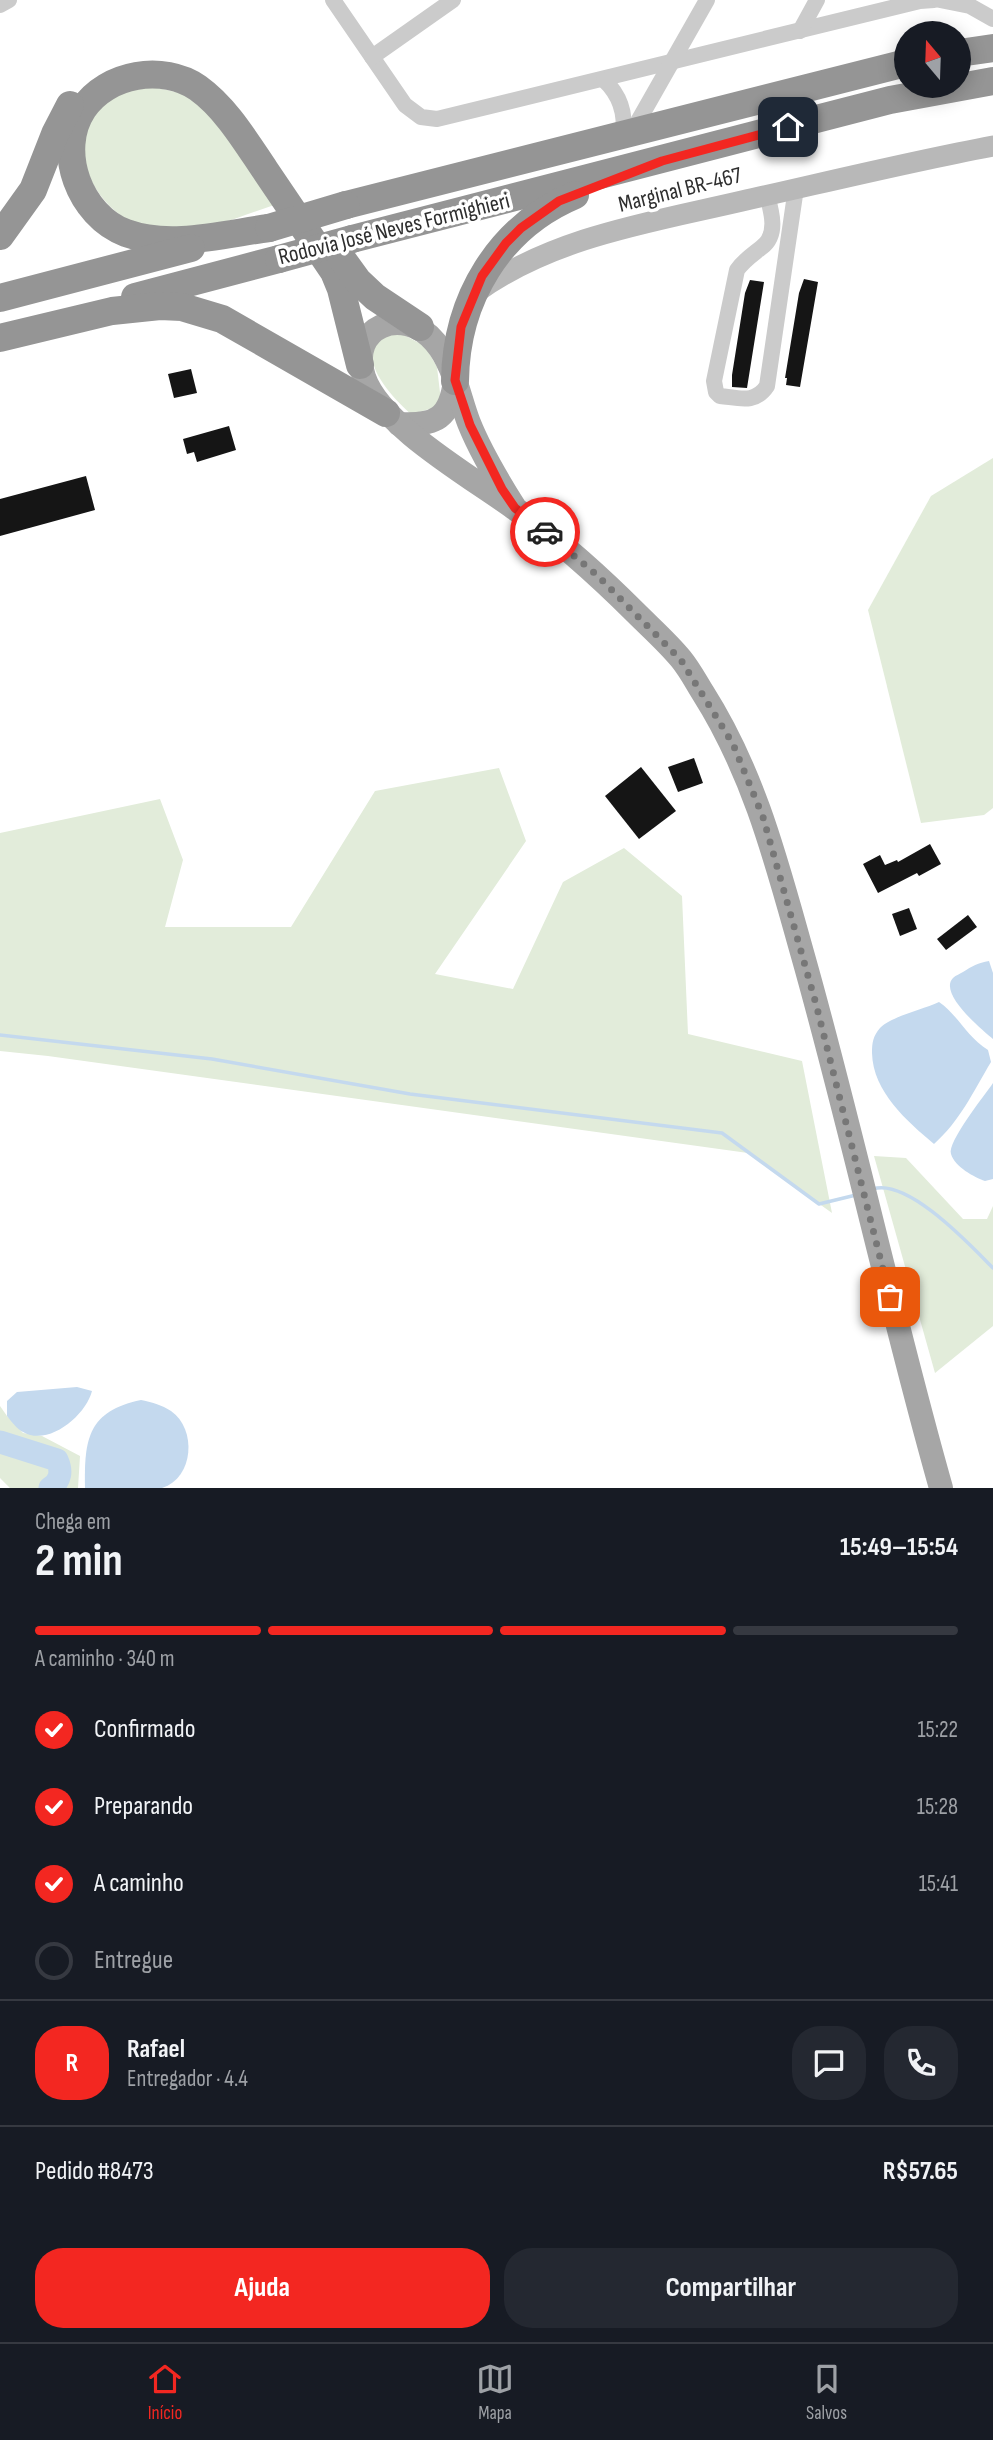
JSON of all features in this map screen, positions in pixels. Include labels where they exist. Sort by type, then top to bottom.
[{"type":"highway","points":[[971,51],[993,48]]},
{"type":"highway","points":[[0,236],[33,190],[55,134],[82,88],[97,75],[112,68],[148,58],[167,60],[205,76],[223,91],[249,123],[358,281],[375,297],[420,327]]},
{"type":"highway","name":"Rodovia José Neves Formighieri","points":[[0,298],[269,228],[346,205],[894,66]]},
{"type":"highway","points":[[269,228],[195,239],[164,239],[126,234],[114,228],[98,216],[78,186],[72,149],[82,110],[95,95],[111,86],[133,76],[154,74],[176,77],[197,87],[214,102],[242,136],[334,272],[341,289],[360,365]]},
{"type":"highway","name":"Rodovia José Neves Formighieri","points":[[0,332],[890,100],[993,81]]},
{"type":"highway","points":[[455,380],[457,345],[472,295],[493,259],[513,235],[536,215],[559,201],[662,161]]},
{"type":"highway","points":[[0,338],[112,312],[160,306],[182,307],[222,319],[393,418]]},
{"type":"main road","points":[[0,222],[16,204],[55,134]]},
{"type":"main road","name":"Marginal BR-467","points":[[472,295],[503,273],[547,252],[646,223],[893,165],[993,146]]},
{"type":"main road","points":[[515,508],[480,447],[447,360],[436,342],[420,327],[406,322],[392,322],[378,327],[361,350],[360,365],[374,398],[393,418],[468,477],[515,508],[597,575],[681,660],[733,744],[763,817],[816,1004],[941,1488]]},
{"type":"main road","points":[[393,418],[425,424],[445,414],[452,399],[455,380]]},
{"type":"street","points":[[0,5],[9,0]]},
{"type":"street","points":[[333,0],[405,105],[421,117],[444,119],[920,1],[934,0]]},
{"type":"street","points":[[372,57],[453,0]]},
{"type":"street","points":[[627,134],[707,0]]},
{"type":"street","points":[[800,31],[817,0]]},
{"type":"street","points":[[940,0],[970,6],[993,19]]},
{"type":"street","points":[[604,80],[620,102],[627,134]]},
{"type":"street","points":[[767,195],[773,218],[771,236],[765,245],[743,261],[737,270],[714,381],[716,392],[720,396],[754,398],[761,396],[767,386],[796,188]]},
{"type":"street","points":[[773,218],[792,214]]},
{"type":"green space","points":[[144,85],[199,97],[277,204],[216,225],[184,231],[152,229],[134,223],[118,213],[93,183],[86,165],[84,147],[88,128],[98,111],[108,101]]},
{"type":"green space","points":[[398,332],[425,346],[437,367],[441,401],[437,407],[411,414],[392,396],[380,379],[373,363],[374,349],[378,339]]},
{"type":"green space","points":[[993,458],[993,808],[984,815],[921,823],[868,610],[931,496]]},
{"type":"green space","points":[[499,768],[526,841],[435,974],[513,989],[563,882],[624,848],[682,896],[688,1034],[802,1061],[832,1213],[748,1153],[0,1051],[0,833],[160,799],[183,860],[165,927],[291,927],[375,791]]},
{"type":"green space","points":[[874,1156],[906,1158],[963,1219],[987,1219],[993,1206],[993,1326],[935,1373]]},
{"type":"green space","points":[[0,1406],[23,1433],[42,1436],[80,1456],[78,1488],[10,1488],[0,1478]]},
{"type":"water","points":[[989,961],[993,973],[993,1039],[963,1011],[951,993],[950,985],[955,976]]},
{"type":"water","points":[[939,1002],[988,1050],[991,1062],[959,1116],[934,1144],[913,1126],[885,1093],[874,1067],[872,1049],[876,1034],[885,1024]]},
{"type":"water","points":[[993,1083],[993,1179],[985,1181],[956,1163],[951,1148],[960,1129]]},
{"type":"water","points":[[77,1387],[92,1391],[88,1400],[74,1418],[55,1432],[33,1436],[21,1431],[7,1416],[7,1401],[17,1392]]},
{"type":"water","points":[[141,1400],[171,1411],[185,1429],[188,1453],[181,1474],[173,1483],[162,1488],[85,1488],[86,1455],[93,1430],[110,1412]]},
{"type":"building","points":[[804,279],[818,282],[800,387],[786,385],[785,378],[799,293]]},
{"type":"building","points":[[750,280],[764,282],[747,388],[732,387],[745,293]]},
{"type":"building","points":[[191,369],[197,393],[174,398],[168,374]]},
{"type":"building","points":[[229,426],[236,450],[197,462],[194,452],[187,454],[183,439]]},
{"type":"building","points":[[86,476],[95,510],[0,536],[0,499]]},
{"type":"building","points":[[694,758],[703,783],[678,792],[668,767]]},
{"type":"building","points":[[641,767],[676,811],[639,839],[605,796]]},
{"type":"building","points":[[930,844],[941,864],[878,893],[863,864],[880,855],[885,865],[897,860],[898,862]]},
{"type":"building","points":[[909,908],[917,929],[900,936],[892,914]]},
{"type":"building","points":[[968,915],[977,927],[946,950],[937,939]]},
{"type":"waterway","points":[[0,1035],[212,1059],[410,1094],[722,1133],[819,1204],[856,1195]]},
{"type":"waterway","points":[[873,1189],[887,1188],[920,1203],[954,1230],[993,1268]]},
{"type":"waterway","points":[[0,1442],[57,1460],[60,1476],[50,1488]]},
{"type":"way so far","points":[[545,532],[597,575],[681,660],[733,744],[763,817],[816,1004],[890,1297]]},
{"type":"route","points":[[545,532],[515,508],[502,489],[470,425],[455,380],[455,361],[461,327],[482,276],[493,259],[521,228],[559,201],[662,161],[788,127]]}]
